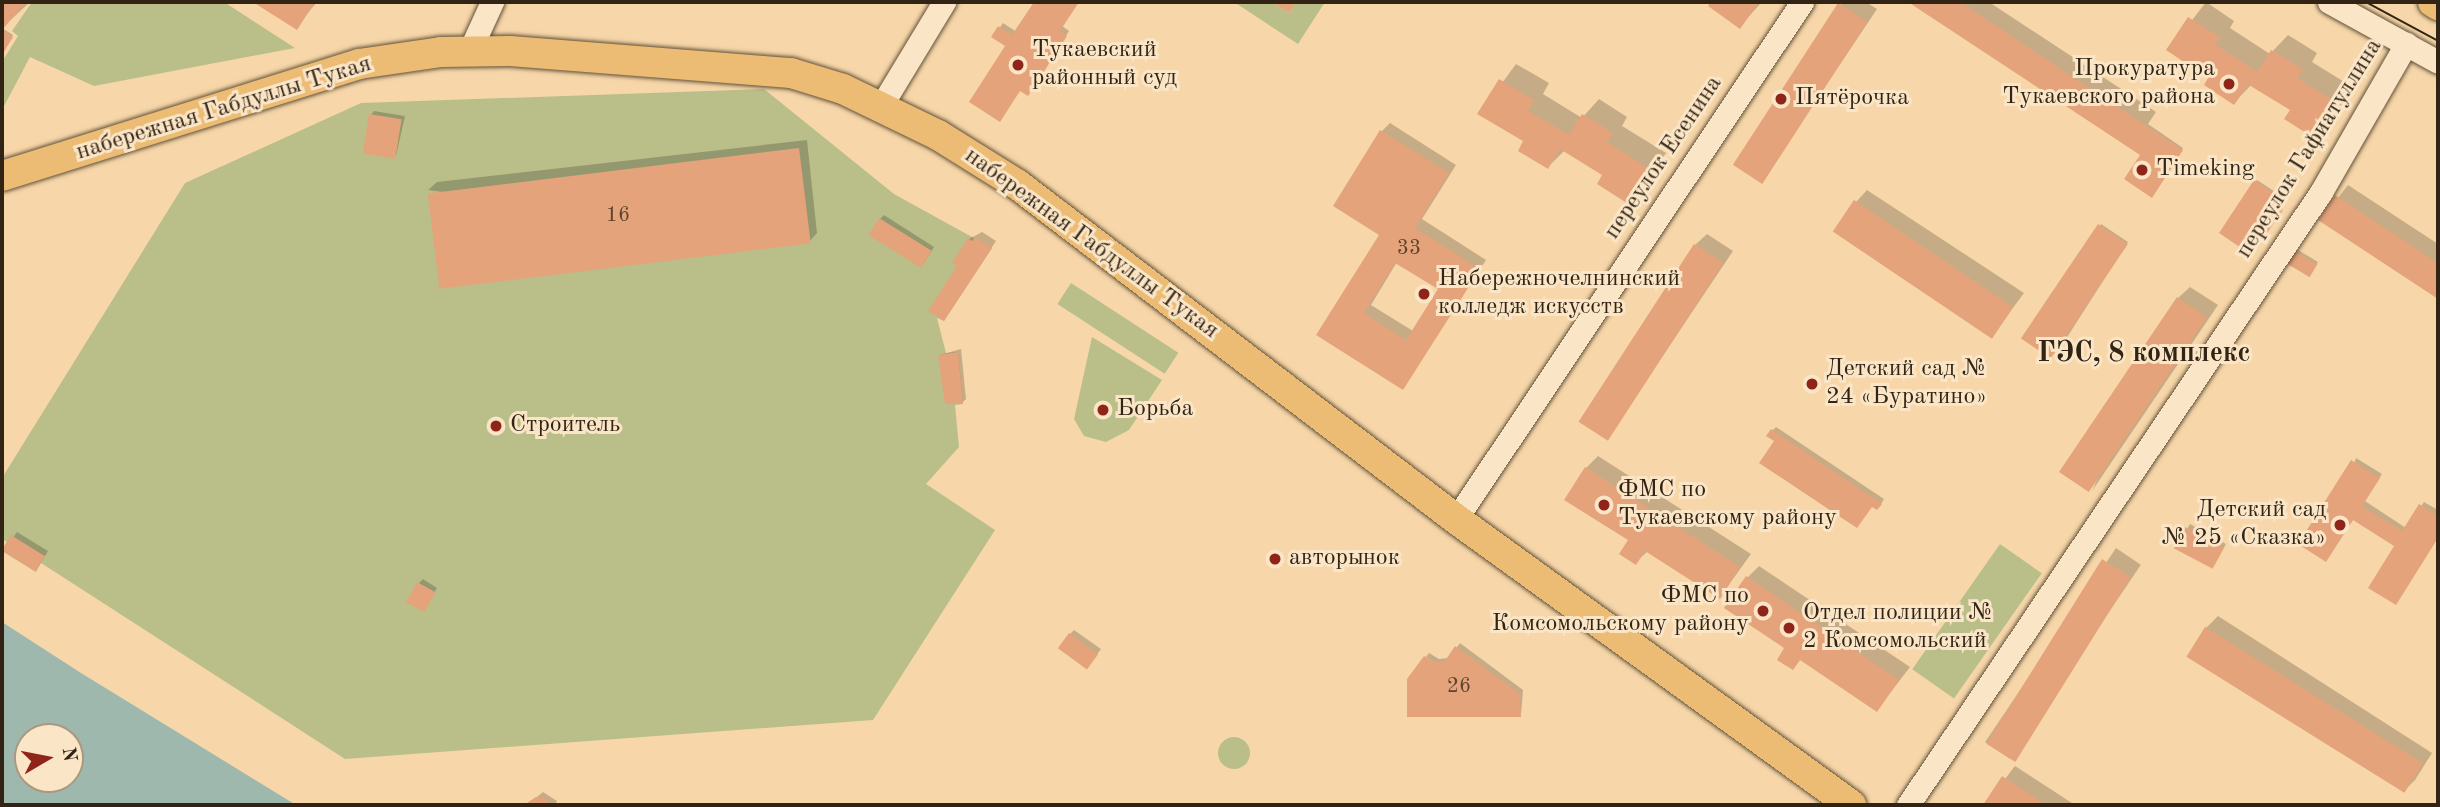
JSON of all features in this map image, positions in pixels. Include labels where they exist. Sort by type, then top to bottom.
[{"type":"main road","points":[[2433,2],[2438,5]]},
{"type":"main road","name":"набережная Габдуллы Тукая","points":[[2,176],[359,64],[470,50],[791,73],[881,106],[1018,185],[1456,519],[1851,805]]},
{"type":"street","points":[[470,50],[492,2]]},
{"type":"street","points":[[881,106],[944,2]]},
{"type":"street","name":"переулок Есенина","points":[[1456,519],[1801,2]]},
{"type":"street","points":[[2329,2],[2438,62]]},
{"type":"street","name":"переулок Гафиатуллина","points":[[1908,805],[2321,192],[2406,44]]},
{"type":"green space","points":[[32,2],[224,2],[295,48],[94,86],[30,57],[2,110],[2,62],[18,36],[12,31]]},
{"type":"green space","points":[[1234,2],[1272,2],[1289,13],[1296,2],[1325,2],[1298,44]]},
{"type":"green space","name":"Строитель","points":[[764,89],[894,194],[992,248],[944,321],[937,318],[946,353],[958,352],[963,404],[955,405],[959,447],[926,484],[995,530],[873,720],[345,759],[41,563],[36,572],[2,551],[7,542],[2,539],[2,478],[185,183],[361,103]]},
{"type":"green space","points":[[1071,283],[1178,353],[1165,374],[1057,304]]},
{"type":"green space","points":[[1092,337],[1162,380],[1129,430],[1106,442],[1084,436],[1074,419]]},
{"type":"green space","points":[[2000,544],[2042,573],[1954,699],[1912,669]]},
{"type":"green space","points":[[1234,737],[1245,742],[1250,753],[1245,764],[1234,769],[1223,764],[1218,753],[1223,742]]},
{"type":"shaded area","points":[[2,622],[81,673],[296,805],[2,805]]},
{"type":"building","points":[[2,2],[26,2],[2,30]]},
{"type":"building","points":[[253,2],[315,2],[297,30]]},
{"type":"building","name":"Тукаевский районный суд","points":[[1034,2],[1079,2],[1060,31],[1067,36],[1028,96],[1020,91],[1000,122],[969,102],[1005,46],[991,37],[998,26],[1012,35]]},
{"type":"building","points":[[1272,2],[1296,2],[1289,13]]},
{"type":"building","points":[[1711,2],[1759,2],[1740,29],[1708,6]]},
{"type":"building","points":[[1908,2],[1960,2],[2183,150],[2152,198],[2124,179],[2140,155]]},
{"type":"building","points":[[1838,3],[1867,22],[1762,184],[1733,165]]},
{"type":"building","points":[[2188,17],[2220,37],[2215,44],[2257,72],[2271,50],[2303,69],[2297,78],[2339,104],[2317,140],[2284,119],[2290,110],[2249,85],[2253,78],[2234,105],[2204,85],[2208,78],[2166,50]]},
{"type":"building","points":[[2,30],[13,37],[2,55]]},
{"type":"building","points":[[1499,79],[1534,100],[1528,111],[1569,135],[1582,114],[1613,133],[1607,142],[1651,170],[1630,205],[1597,184],[1602,175],[1560,149],[1548,169],[1518,151],[1523,141],[1477,114]]},
{"type":"building","points":[[369,114],[402,119],[395,159],[363,154]]},
{"type":"building","points":[[1380,130],[1449,173],[1415,228],[1480,269],[1403,390],[1316,335],[1379,235],[1333,206]],"holes":[[[1395,263],[1438,289],[1406,340],[1364,313]]]},
{"type":"building","points":[[799,148],[811,243],[439,289],[428,194]]},
{"type":"building","points":[[2254,180],[2280,197],[2275,204],[2283,210],[2265,236],[2257,231],[2244,250],[2219,233]]},
{"type":"building","points":[[2335,195],[2438,263],[2438,299],[2318,220]]},
{"type":"building","points":[[1854,200],[2013,307],[1992,339],[1833,232]]},
{"type":"building","points":[[879,218],[932,251],[921,268],[868,235]]},
{"type":"building","points":[[2098,224],[2128,244],[2051,359],[2021,338]]},
{"type":"building","points":[[975,237],[992,248],[944,321],[928,311],[957,266],[952,263],[968,238],[972,241]]},
{"type":"building","points":[[1694,244],[1723,263],[1608,441],[1579,422]]},
{"type":"building","points":[[2295,251],[2317,264],[2310,277],[2287,264]]},
{"type":"building","points":[[2177,297],[2207,317],[2089,492],[2059,472]]},
{"type":"building","points":[[958,352],[963,404],[945,404],[938,355]]},
{"type":"building","points":[[1771,429],[1882,504],[1877,510],[1872,507],[1857,528],[1759,463],[1774,441],[1766,436]]},
{"type":"building","points":[[2351,460],[2380,478],[2362,506],[2402,531],[2419,504],[2438,516],[2438,538],[2396,605],[2368,588],[2394,546],[2353,520],[2326,562],[2298,544]]},
{"type":"building","points":[[1585,467],[1740,567],[1720,599],[1645,551],[1636,565],[1619,554],[1628,540],[1564,500]]},
{"type":"building","points":[[2185,527],[2224,548],[2213,569],[2174,548]]},
{"type":"building","points":[[11,535],[45,556],[35,571],[2,551]]},
{"type":"building","points":[[2102,559],[2131,577],[2015,762],[1986,744]]},
{"type":"building","name":"Отдел полиции № 2 Комсомольский","points":[[1746,576],[1899,680],[1877,712],[1800,660],[1793,670],[1777,660],[1784,648],[1724,608]]},
{"type":"building","points":[[417,582],[435,592],[424,612],[406,602]]},
{"type":"building","points":[[2205,627],[2423,763],[2404,793],[2186,657]]},
{"type":"building","points":[[1069,633],[1098,654],[1087,670],[1058,648]]},
{"type":"building","points":[[1455,646],[1520,694],[1521,717],[1407,717],[1407,679],[1424,656],[1435,662],[1445,661]]},
{"type":"building","points":[[2002,776],[2046,805],[1983,805]]},
{"type":"building","points":[[536,797],[544,798],[551,805],[524,805]]},
{"type":"tram line","points":[[2366,2],[2438,41]]},
{"type":"place","name":"Тукаевский районный суд","points":[[1018,65]]},
{"type":"place","name":"Прокуратура Тукаевского района","points":[[2229,84]]},
{"type":"place","name":"Пятёрочка","points":[[1781,99]]},
{"type":"place","name":"Timeking","points":[[2142,170]]},
{"type":"place","name":"Набережночелнинский колледж искусств","points":[[1424,294]]},
{"type":"place","name":"Детский сад № 24 «Буратино»","points":[[1812,384]]},
{"type":"place","name":"Борьба","points":[[1103,410]]},
{"type":"place","name":"Строитель","points":[[496,426]]},
{"type":"place","name":"ФМС по Тукаевскому району","points":[[1604,505]]},
{"type":"place","name":"Детский сад № 25 «Сказка»","points":[[2340,525]]},
{"type":"place","name":"авторынок","points":[[1275,559]]},
{"type":"place","name":"ФМС по Комсомольскому району","points":[[1763,611]]},
{"type":"place","name":"Отдел полиции № 2 Комсомольский","points":[[1789,628]]},
{"type":"district","name":"ГЭС, 8 комплекс","points":[[2144,354]]}]
